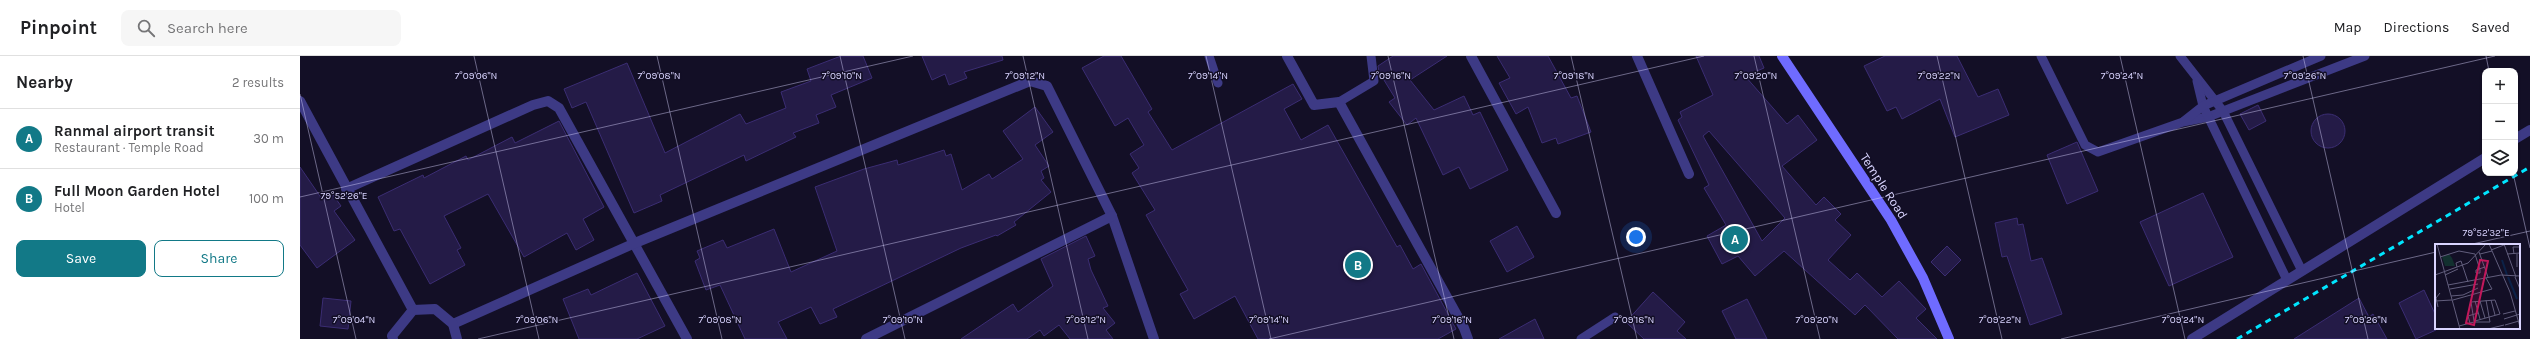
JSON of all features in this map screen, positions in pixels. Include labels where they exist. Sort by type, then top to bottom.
[{"type":"street","points":[[1287,56],[1314,105],[1339,102],[1464,328],[1468,339]]},
{"type":"street","points":[[1471,56],[1556,213]]},
{"type":"street","points":[[1637,56],[1689,174]]},
{"type":"street","name":"Temple Road","points":[[1782,56],[1891,220],[1923,278],[1949,339]]},
{"type":"street","points":[[453,324],[635,243],[1030,80],[1047,86],[1112,216],[1154,339]]},
{"type":"street","points":[[300,101],[412,310]]},
{"type":"street","points":[[346,189],[533,105],[548,101],[559,108],[687,339]]},
{"type":"street","points":[[2518,137],[2530,130]]},
{"type":"street","points":[[2192,339],[2482,160]]},
{"type":"street","points":[[866,339],[1112,216]]},
{"type":"street","points":[[412,310],[436,309],[453,324],[459,337]]},
{"type":"street","points":[[393,339],[392,336],[412,310]]},
{"type":"lane","points":[[1208,56],[1218,83]]},
{"type":"lane","points":[[1339,102],[1374,81],[1370,56]]},
{"type":"lane","points":[[2041,56],[2085,145],[2098,152],[2183,122],[2208,117],[2365,56]]},
{"type":"lane","points":[[2180,56],[2197,81],[2216,100],[2223,111],[2302,270]]},
{"type":"lane","points":[[2183,122],[2203,106],[2321,56]]},
{"type":"lane","points":[[2197,81],[2203,106],[2287,280]]},
{"type":"lane","points":[[1581,339],[1615,317]]},
{"type":"building","points":[[841,56],[863,56],[872,78],[831,95],[836,107],[816,115],[819,123],[793,133],[796,137],[746,161],[744,155],[660,195],[662,201],[634,213],[586,102],[572,108],[564,89],[627,63],[665,153],[740,114],[746,124],[786,108],[781,92],[811,81],[807,69]]},
{"type":"building","points":[[922,56],[1002,56],[1003,60],[964,72],[967,78],[949,85],[945,74],[932,80]]},
{"type":"building","points":[[1104,56],[1121,56],[1152,109],[1148,112],[1172,150],[1293,84],[1302,99],[1284,109],[1301,140],[1328,125],[1397,247],[1400,245],[1413,269],[1421,264],[1456,329],[1438,339],[1258,339],[1235,296],[1194,319],[1180,294],[1188,290],[1146,215],[1155,210],[1132,173],[1139,168],[1130,154],[1144,145],[1128,118],[1115,126],[1082,68]]},
{"type":"building","points":[[1393,56],[1447,56],[1410,80],[1434,110],[1464,96],[1473,115],[1480,112],[1508,170],[1470,189],[1459,167],[1443,175],[1416,118],[1407,125],[1389,102],[1395,98],[1379,72],[1378,66]]},
{"type":"building","points":[[1497,56],[1548,56],[1571,98],[1577,96],[1591,132],[1558,144],[1556,138],[1542,143],[1528,107],[1516,114],[1499,83],[1510,78]]},
{"type":"building","points":[[1696,56],[1759,56],[1764,68],[1745,76],[1787,124],[1798,115],[1817,140],[1782,166],[1816,205],[1824,197],[1841,214],[1835,220],[1851,235],[1828,260],[1850,280],[1857,273],[1882,297],[1899,281],[1926,309],[1916,318],[1937,339],[1898,339],[1865,305],[1855,315],[1784,251],[1755,276],[1738,256],[1722,264],[1707,236],[1726,225],[1704,188],[1709,185],[1678,120],[1682,117],[1680,112],[1713,95]],"holes":[[[1709,131],[1785,218],[1762,241],[1703,136]]]},
{"type":"building","points":[[1885,56],[1957,56],[1978,97],[1998,89],[2009,115],[1955,137],[1940,99],[1902,119],[1896,107],[1887,111],[1864,66]]},
{"type":"building","points":[[2258,105],[2266,121],[2249,130],[2240,114]]},
{"type":"building","points":[[1035,107],[1053,132],[1035,145],[1049,166],[1041,171],[1044,178],[1041,180],[1051,192],[1014,222],[1016,225],[997,236],[996,235],[961,248],[833,309],[837,317],[820,324],[811,307],[778,322],[787,339],[745,339],[720,285],[706,290],[695,261],[700,258],[697,251],[723,240],[727,248],[774,229],[791,272],[837,251],[815,187],[864,169],[897,160],[898,165],[944,150],[946,156],[951,154],[962,190],[989,174],[992,179],[1023,159],[1003,131]]},
{"type":"building","points":[[2325,114],[2331,114],[2340,119],[2344,125],[2344,137],[2340,143],[2331,148],[2325,148],[2316,143],[2311,134],[2311,128],[2316,119]]},
{"type":"building","points":[[559,121],[604,207],[583,219],[594,240],[576,250],[567,233],[524,257],[488,194],[444,216],[461,248],[457,250],[465,265],[430,284],[400,229],[394,231],[378,197],[423,175],[424,178],[466,156],[468,160],[512,137],[515,143]]},
{"type":"building","points":[[2077,142],[2098,191],[2067,204],[2047,155]]},
{"type":"building","points":[[300,167],[322,199],[331,192],[341,206],[334,211],[355,240],[317,268],[300,245]]},
{"type":"building","points":[[2203,193],[2233,257],[2169,286],[2140,222]]},
{"type":"building","points":[[2017,218],[2018,225],[2023,224],[2031,261],[2042,258],[2062,314],[2030,325],[2007,256],[2002,257],[1995,223]]},
{"type":"building","points":[[1517,226],[1534,257],[1507,272],[1490,241]]},
{"type":"building","points":[[1086,236],[1095,256],[1088,259],[1091,270],[1108,306],[1103,308],[1115,323],[1106,330],[1113,339],[1070,339],[1059,325],[1044,336],[1040,330],[1027,339],[961,339],[1013,304],[1018,312],[1053,286],[1041,259]]},
{"type":"building","points":[[1947,246],[1961,260],[1945,276],[1931,262]]},
{"type":"building","points":[[637,273],[665,326],[637,339],[579,339],[563,299],[588,289],[591,295]]},
{"type":"building","points":[[2424,290],[2435,314],[2436,330],[2416,339],[2399,303]]},
{"type":"building","points":[[1653,292],[1685,322],[1677,331],[1686,339],[1644,339],[1626,322]]},
{"type":"building","points":[[323,298],[351,301],[348,329],[320,326]]},
{"type":"building","points":[[2359,298],[2369,317],[2373,314],[2387,339],[2294,339]]},
{"type":"building","points":[[1747,299],[1767,339],[1736,339],[1722,311]]},
{"type":"building","points":[[1535,319],[1544,339],[1499,339]]},
{"type":"railway","points":[[2237,339],[2530,167]]},
{"type":"place","name":"Ranmal airport transit","points":[[1735,239]]},
{"type":"place","name":"Full Moon Garden Hotel","points":[[1358,265]]}]
